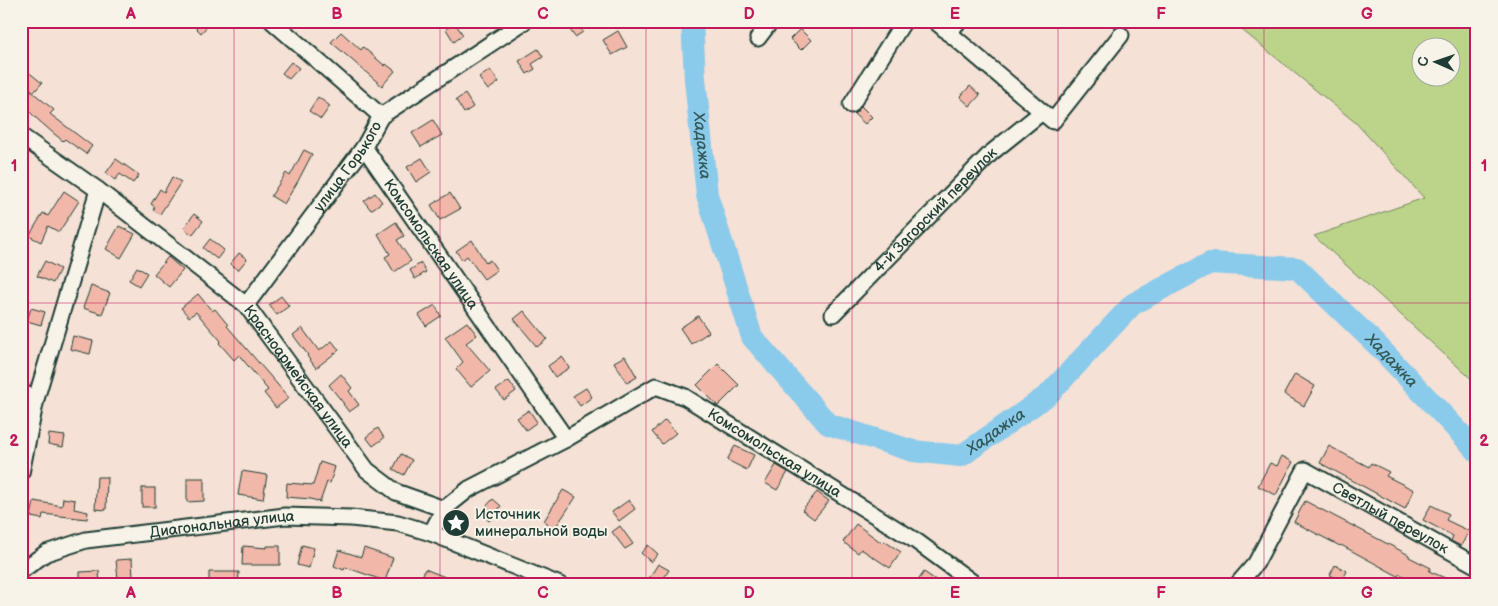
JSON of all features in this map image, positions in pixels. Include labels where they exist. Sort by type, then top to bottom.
[{"type":"street","points":[[272,21],[381,116]]},
{"type":"street","name":"улица Горького","points":[[246,305],[364,147],[381,116],[525,21]]},
{"type":"street","points":[[758,38],[771,21]]},
{"type":"street","points":[[851,105],[904,21]]},
{"type":"street","points":[[935,21],[1047,116]]},
{"type":"street","points":[[948,33],[958,21]]},
{"type":"street","name":"4-й Загорский переулок","points":[[833,314],[991,153],[1047,116],[1121,35]]},
{"type":"street","name":"Красноармейская улица","points":[[21,136],[98,190],[246,305],[367,470],[396,492],[444,509]]},
{"type":"street","name":"Комсомольская улица","points":[[364,147],[566,439]]},
{"type":"street","points":[[21,473],[36,399],[98,190]]},
{"type":"street","name":"Комсомольская улица","points":[[444,509],[469,489],[566,439],[656,386],[684,397],[916,541],[976,585]]},
{"type":"street","points":[[21,392],[36,399]]},
{"type":"street","name":"Светлый переулок","points":[[1237,585],[1256,563],[1304,470],[1477,566]]},
{"type":"street","points":[[444,509],[430,534],[560,585]]},
{"type":"street","name":"Диагональная улица","points":[[21,571],[46,553],[86,540],[286,516],[351,518],[398,523],[430,534]]},
{"type":"green space","points":[[1231,21],[1477,21],[1477,384],[1314,236],[1424,198],[1356,123]]},
{"type":"building","points":[[189,21],[212,21],[201,33]]},
{"type":"building","points":[[564,21],[577,21],[583,32],[575,37]]},
{"type":"building","points":[[455,23],[463,35],[454,42],[446,29]]},
{"type":"building","points":[[800,29],[811,40],[801,50],[790,39]]},
{"type":"building","points":[[618,31],[627,47],[612,55],[603,40]]},
{"type":"building","points":[[341,32],[361,50],[363,47],[385,66],[386,64],[395,71],[382,86],[331,42]]},
{"type":"building","points":[[538,49],[543,57],[532,64],[535,69],[527,74],[519,61]]},
{"type":"building","points":[[291,62],[299,68],[289,79],[282,73]]},
{"type":"building","points":[[21,66],[42,83],[34,92],[21,79]]},
{"type":"building","points":[[490,70],[499,82],[488,90],[479,78]]},
{"type":"building","points":[[970,86],[980,95],[970,106],[960,97]]},
{"type":"building","points":[[30,90],[54,110],[50,114],[92,146],[86,154],[65,139],[63,141],[21,103],[21,98]]},
{"type":"building","points":[[465,94],[473,107],[464,113],[456,100]]},
{"type":"building","points":[[318,97],[330,106],[321,119],[309,111]]},
{"type":"building","points":[[861,106],[872,117],[865,124],[854,114]]},
{"type":"building","points":[[433,120],[442,135],[421,147],[412,133]]},
{"type":"building","points":[[304,150],[312,154],[284,204],[271,196],[286,173],[290,176]]},
{"type":"building","points":[[422,158],[431,172],[416,182],[407,167]]},
{"type":"building","points":[[116,159],[139,175],[133,183],[120,174],[115,180],[106,173]]},
{"type":"building","points":[[172,177],[181,182],[160,214],[153,210],[155,207],[151,204],[160,189],[164,192]]},
{"type":"building","points":[[64,191],[79,201],[59,232],[48,226],[41,242],[29,236],[43,213],[48,216]]},
{"type":"building","points":[[375,193],[382,202],[371,210],[364,201]]},
{"type":"building","points":[[450,193],[460,209],[440,220],[431,205]]},
{"type":"building","points":[[194,214],[203,221],[192,235],[184,228]]},
{"type":"building","points":[[396,222],[404,236],[397,240],[411,261],[394,272],[385,257],[390,254],[378,234]]},
{"type":"building","points":[[119,226],[135,234],[121,258],[106,249]]},
{"type":"building","points":[[210,239],[224,250],[217,259],[203,248]]},
{"type":"building","points":[[472,240],[486,263],[490,260],[497,270],[484,279],[467,256],[462,260],[456,251]]},
{"type":"building","points":[[239,253],[247,259],[238,270],[230,264]]},
{"type":"building","points":[[168,257],[183,270],[169,287],[154,274]]},
{"type":"building","points":[[45,261],[60,269],[53,283],[37,276]]},
{"type":"building","points":[[421,263],[426,272],[415,279],[410,270]]},
{"type":"building","points":[[137,267],[147,273],[139,286],[129,280]]},
{"type":"building","points":[[91,286],[110,293],[102,314],[83,308]]},
{"type":"building","points":[[198,294],[212,311],[215,309],[227,326],[289,398],[276,408],[264,393],[268,390],[239,355],[234,360],[219,343],[221,341],[196,312],[189,317],[181,308]]},
{"type":"building","points":[[281,296],[289,306],[277,315],[269,305]]},
{"type":"building","points":[[435,305],[441,316],[426,326],[419,315]]},
{"type":"building","points":[[31,308],[45,312],[41,325],[27,321]]},
{"type":"building","points":[[524,311],[547,339],[537,347],[514,319]]},
{"type":"building","points":[[698,316],[709,332],[691,344],[680,328]]},
{"type":"building","points":[[467,322],[477,335],[466,343],[490,371],[471,387],[456,369],[463,362],[445,337]]},
{"type":"building","points":[[302,328],[319,351],[332,341],[339,350],[316,368],[293,335]]},
{"type":"building","points":[[73,336],[93,341],[90,354],[70,349]]},
{"type":"building","points":[[562,356],[569,368],[555,377],[548,366]]},
{"type":"building","points":[[625,356],[637,377],[627,383],[614,362]]},
{"type":"building","points":[[718,364],[739,385],[718,406],[697,385]]},
{"type":"building","points":[[341,374],[352,388],[349,391],[359,405],[349,412],[329,385]]},
{"type":"building","points":[[1295,374],[1315,386],[1304,406],[1284,394]]},
{"type":"building","points":[[509,381],[516,391],[504,400],[496,390]]},
{"type":"building","points":[[586,388],[592,397],[580,406],[573,396]]},
{"type":"building","points":[[529,410],[537,422],[526,430],[517,418]]},
{"type":"building","points":[[665,420],[676,433],[662,444],[652,432]]},
{"type":"building","points":[[378,428],[384,438],[373,446],[366,437]]},
{"type":"building","points":[[49,434],[65,436],[63,447],[48,444]]},
{"type":"building","points":[[735,446],[754,455],[747,470],[727,460]]},
{"type":"building","points":[[1329,446],[1369,467],[1371,463],[1389,472],[1386,476],[1414,490],[1405,509],[1320,463]]},
{"type":"building","points":[[401,454],[412,460],[404,475],[393,469]]},
{"type":"building","points":[[1282,456],[1293,462],[1276,495],[1258,486],[1270,463],[1277,466]]},
{"type":"building","points":[[320,462],[335,467],[330,483],[327,482],[320,502],[311,499],[286,497],[287,483],[313,485]]},
{"type":"building","points":[[776,465],[788,472],[777,490],[765,483]]},
{"type":"building","points":[[242,471],[267,475],[263,499],[238,495]]},
{"type":"building","points":[[97,477],[107,477],[106,510],[95,509]]},
{"type":"building","points":[[187,478],[204,478],[204,501],[187,502]]},
{"type":"building","points":[[142,488],[155,488],[155,507],[142,507]]},
{"type":"building","points":[[563,490],[576,497],[555,528],[544,521]]},
{"type":"building","points":[[817,492],[829,501],[814,519],[802,510]]},
{"type":"building","points":[[63,498],[75,500],[74,509],[88,512],[87,519],[43,514],[42,519],[31,517],[34,501],[62,506]]},
{"type":"building","points":[[493,499],[501,506],[489,521],[480,513]]},
{"type":"building","points":[[629,500],[635,509],[619,521],[612,512]]},
{"type":"building","points":[[1305,501],[1409,555],[1409,557],[1431,568],[1429,571],[1461,585],[1421,585],[1400,574],[1398,576],[1294,522]]},
{"type":"building","points":[[1431,505],[1449,514],[1446,520],[1469,531],[1461,546],[1451,541],[1453,536],[1423,520]]},
{"type":"building","points":[[856,524],[882,543],[884,541],[901,552],[890,568],[861,549],[858,553],[843,542]]},
{"type":"building","points":[[620,526],[633,544],[625,549],[612,532]]},
{"type":"building","points":[[302,545],[314,548],[309,568],[297,565]]},
{"type":"building","points":[[648,545],[658,554],[651,562],[641,553]]},
{"type":"building","points":[[243,546],[267,548],[267,546],[280,546],[280,565],[242,565]]},
{"type":"building","points":[[364,548],[393,558],[385,581],[345,567],[344,570],[334,566],[339,550],[361,557]]},
{"type":"building","points":[[132,559],[133,578],[118,579],[116,560]]},
{"type":"building","points":[[658,564],[669,570],[659,585],[645,585]]},
{"type":"building","points":[[1335,565],[1347,571],[1342,581],[1330,575]]},
{"type":"building","points":[[425,569],[445,577],[442,585],[419,585]]},
{"type":"building","points":[[99,571],[100,585],[80,585],[80,572]]},
{"type":"building","points":[[209,572],[239,572],[238,585],[209,585]]},
{"type":"building","points":[[924,572],[943,585],[915,585]]},
{"type":"waterway","name":"Хадажка","points":[[692,21],[695,79],[707,195],[752,337],[828,424],[913,451],[961,456],[1048,395],[1133,304],[1210,263],[1297,268],[1378,346],[1477,451]]},
{"type":"place","name":"Источник минеральной воды","points":[[456,523]]}]
